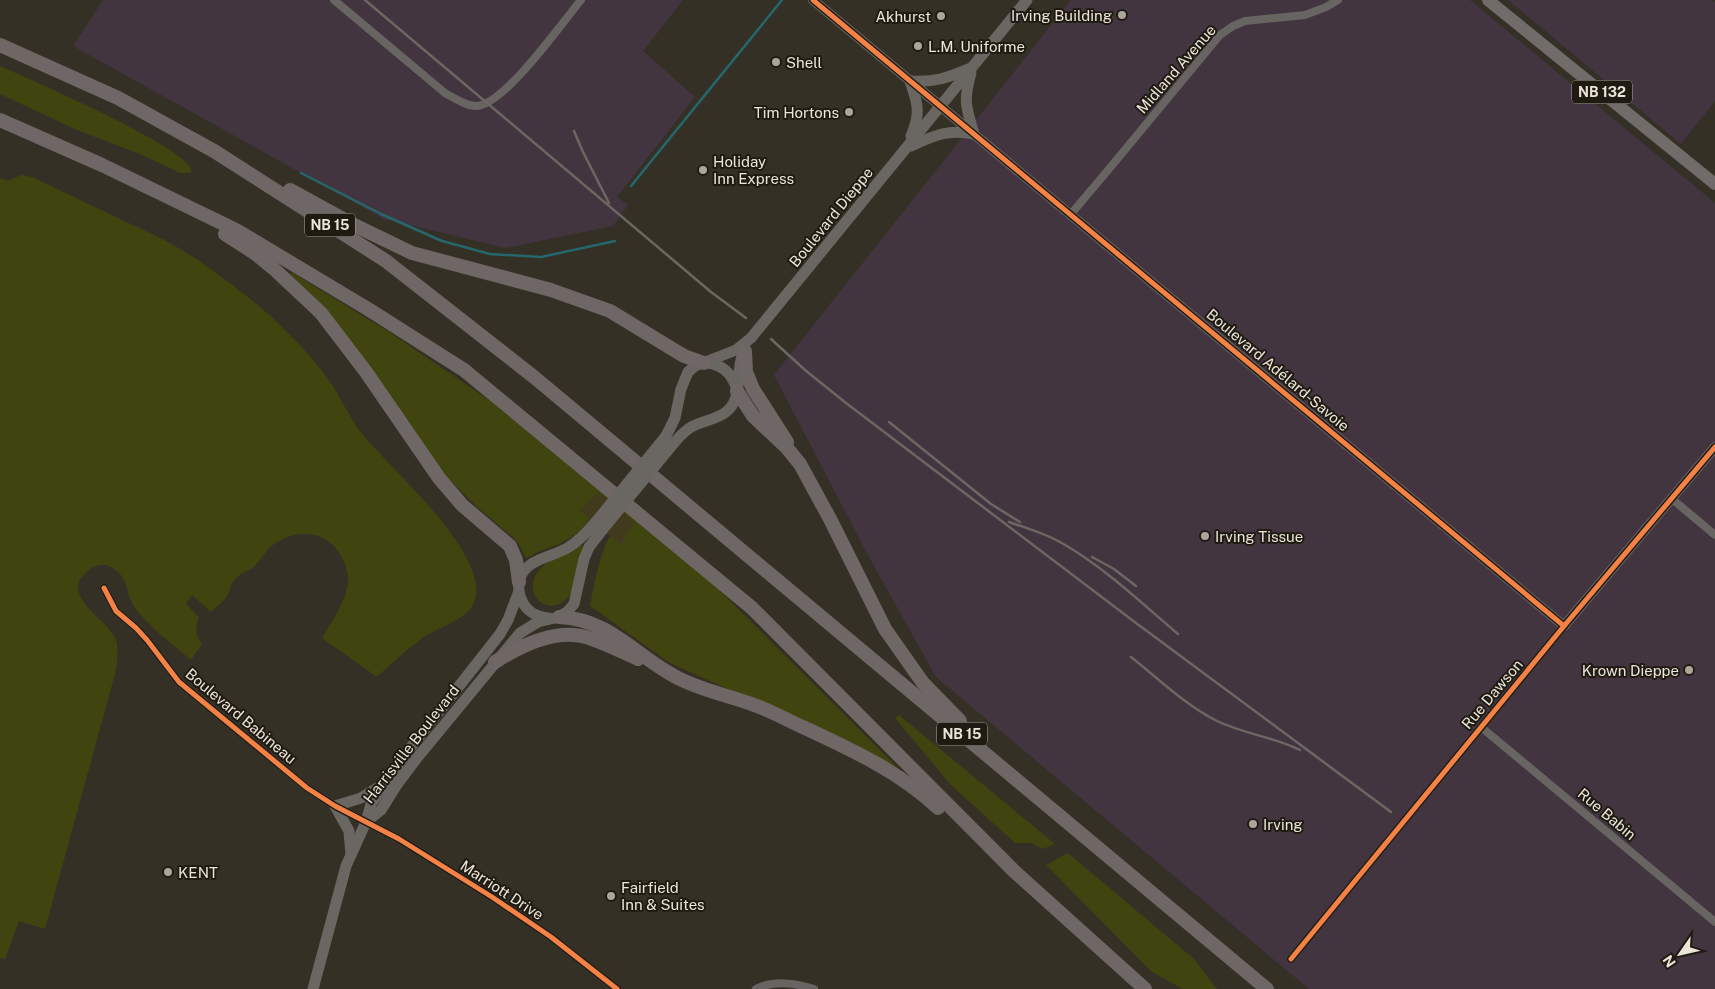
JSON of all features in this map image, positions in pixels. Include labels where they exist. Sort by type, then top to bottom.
[{"type":"highway","name":"NB 15","points":[[0,44],[118,98],[214,151],[386,261],[526,371],[1268,989]]},
{"type":"highway","points":[[0,120],[102,165],[236,230],[368,308],[464,370],[752,608],[1015,872],[1145,989]]},
{"type":"highway","points":[[214,151],[393,245],[412,253],[551,290],[610,311],[684,356],[704,363]]},
{"type":"highway","points":[[102,165],[235,240],[273,268],[309,301],[332,326],[366,372],[439,478],[462,505],[510,546],[516,560],[519,586]]},
{"type":"highway","points":[[748,344],[746,372],[753,389],[800,464],[830,519],[880,621],[914,672],[949,711],[1078,830]]},
{"type":"highway","points":[[738,391],[753,416],[787,448],[800,464]]},
{"type":"highway","points":[[555,617],[584,620],[598,625],[679,679],[711,692],[756,706],[861,754],[933,802],[965,832],[1015,872]]},
{"type":"highway","points":[[494,662],[512,651],[543,639],[566,635],[587,637],[660,668]]},
{"type":"main road","name":"Boulevard Dieppe","points":[[748,344],[1027,0]]},
{"type":"main road","name":"NB 132","points":[[1488,0],[1715,184]]},
{"type":"main road","points":[[907,147],[917,123],[918,112],[917,101],[910,81],[940,80],[973,67]]},
{"type":"main road","points":[[907,147],[930,136],[947,132],[974,134],[965,98],[973,67]]},
{"type":"main road","points":[[670,440],[684,379],[688,372],[694,366],[748,344]]},
{"type":"main road","points":[[670,440],[691,427],[714,419],[731,408],[738,391],[740,364],[748,344]]},
{"type":"main road","points":[[704,363],[722,367],[734,380],[738,391]]},
{"type":"main road","name":"Harrisville Boulevard","points":[[366,822],[381,810],[396,786],[494,662],[520,633],[528,627],[568,612],[574,604],[584,559],[599,526],[670,440]]},
{"type":"main road","name":"Harrisville Boulevard","points":[[366,822],[370,804],[386,780],[500,634],[508,620],[522,574],[527,566],[534,561],[570,547],[599,526]]},
{"type":"main road","points":[[519,586],[522,600],[532,614],[542,618],[555,617]]},
{"type":"main road","points":[[351,856],[349,831],[335,806],[361,798],[386,780]]},
{"type":"main road","points":[[313,989],[346,866],[366,822]]},
{"type":"street","points":[[334,0],[445,93],[459,101],[476,106],[488,103],[504,92],[517,79],[581,0]]},
{"type":"street","points":[[813,0],[910,81]]},
{"type":"street","name":"Midland Avenue","points":[[1071,214],[1220,35],[1233,26],[1245,21],[1304,15],[1326,7],[1338,0]]},
{"type":"street","name":"Boulevard Adélard-Savoie","points":[[910,81],[938,110],[974,134],[1564,626]]},
{"type":"street","name":"Rue Dawson","points":[[1290,959],[1564,626],[1715,447]]},
{"type":"street","points":[[1672,499],[1715,535]]},
{"type":"street","name":"Boulevard Babineau","points":[[104,588],[116,611],[147,640],[179,682],[307,788],[335,806],[366,822]]},
{"type":"street","name":"Rue Babin","points":[[1481,727],[1715,922]]},
{"type":"street","name":"Marriott Drive","points":[[366,822],[399,839],[492,897],[551,937],[617,989]]},
{"type":"street","points":[[756,989],[775,984],[803,986],[814,989]]},
{"type":"shaded area","points":[[103,0],[683,0],[643,51],[695,97],[617,197],[628,205],[613,226],[506,248],[384,219],[73,46]]},
{"type":"shaded area","points":[[1071,0],[1470,0],[1715,203],[1715,989],[1309,989],[936,677],[870,559],[774,375]]},
{"type":"shaded area","points":[[1508,0],[1712,0],[1715,2],[1715,101],[1681,144]]},
{"type":"green space","points":[[0,66],[72,98],[137,131],[184,160],[192,171],[180,173],[140,154],[77,130],[0,94]]},
{"type":"green space","points":[[21,175],[32,177],[179,249],[233,285],[275,320],[323,373],[362,434],[414,489],[453,536],[467,559],[475,581],[475,600],[471,608],[464,615],[424,637],[377,677],[322,638],[341,605],[348,578],[340,555],[334,547],[319,536],[301,534],[291,536],[276,543],[254,567],[239,575],[233,581],[227,596],[211,612],[192,595],[186,604],[199,617],[196,631],[202,644],[191,660],[140,615],[132,604],[123,579],[117,571],[110,566],[104,565],[90,569],[81,578],[78,586],[80,595],[84,603],[106,626],[116,640],[118,653],[115,674],[45,929],[19,921],[5,959],[0,958],[0,178],[8,181]]},
{"type":"green space","points":[[289,273],[293,273],[392,334],[489,400],[714,585],[900,770],[670,663],[590,606],[600,561],[610,536],[622,545],[579,510],[590,519],[578,532],[562,542],[526,558],[513,537],[477,507],[434,462]]},
{"type":"green space","points":[[582,545],[584,547],[572,592],[564,601],[555,605],[547,605],[540,601],[535,595],[533,587],[535,578],[541,568],[550,561]]},
{"type":"green space","points":[[899,715],[1055,844],[1043,849],[1031,843],[1015,843],[950,784],[895,718]]},
{"type":"green space","points":[[1068,853],[1194,959],[1217,989],[1183,989],[1152,972],[1046,865]]},
{"type":"sand","points":[[599,492],[634,522],[621,545],[579,510]]},
{"type":"waterway","points":[[631,186],[782,0]]},
{"type":"waterway","points":[[301,173],[381,214],[442,241],[490,254],[541,257],[615,241]]},
{"type":"railway","points":[[365,0],[711,292],[746,318]]},
{"type":"railway","points":[[574,131],[609,203]]},
{"type":"railway","points":[[771,339],[805,370],[846,403],[1136,623],[1391,812]]},
{"type":"railway","points":[[889,422],[991,504],[1020,522]]},
{"type":"railway","points":[[1009,522],[1048,536],[1076,552],[1121,585],[1178,634]]},
{"type":"railway","points":[[1092,557],[1114,569],[1136,586]]},
{"type":"railway","points":[[1131,657],[1183,700],[1205,715],[1227,725],[1300,750]]},
{"type":"cycle path","points":[[813,0],[1564,626]]},
{"type":"cycle path","points":[[1291,959],[1564,626],[1715,447]]},
{"type":"cycle path","points":[[104,588],[116,611],[147,640],[179,682],[307,788],[335,806],[399,839],[492,897],[551,937],[617,989]]},
{"type":"place","name":"Irving Building","points":[[1122,15]]},
{"type":"place","name":"Akhurst","points":[[941,16]]},
{"type":"place","name":"L.M. Uniforme","points":[[918,46]]},
{"type":"place","name":"Shell","points":[[776,62]]},
{"type":"place","name":"Tim Hortons","points":[[849,112]]},
{"type":"place","name":"Holiday Inn Express","points":[[703,170]]},
{"type":"place","name":"Irving Tissue","points":[[1205,536]]},
{"type":"place","name":"Krown Dieppe","points":[[1689,670]]},
{"type":"place","name":"Irving","points":[[1253,824]]},
{"type":"place","name":"KENT","points":[[168,872]]},
{"type":"place","name":"Fairfield Inn & Suites","points":[[611,896]]}]
